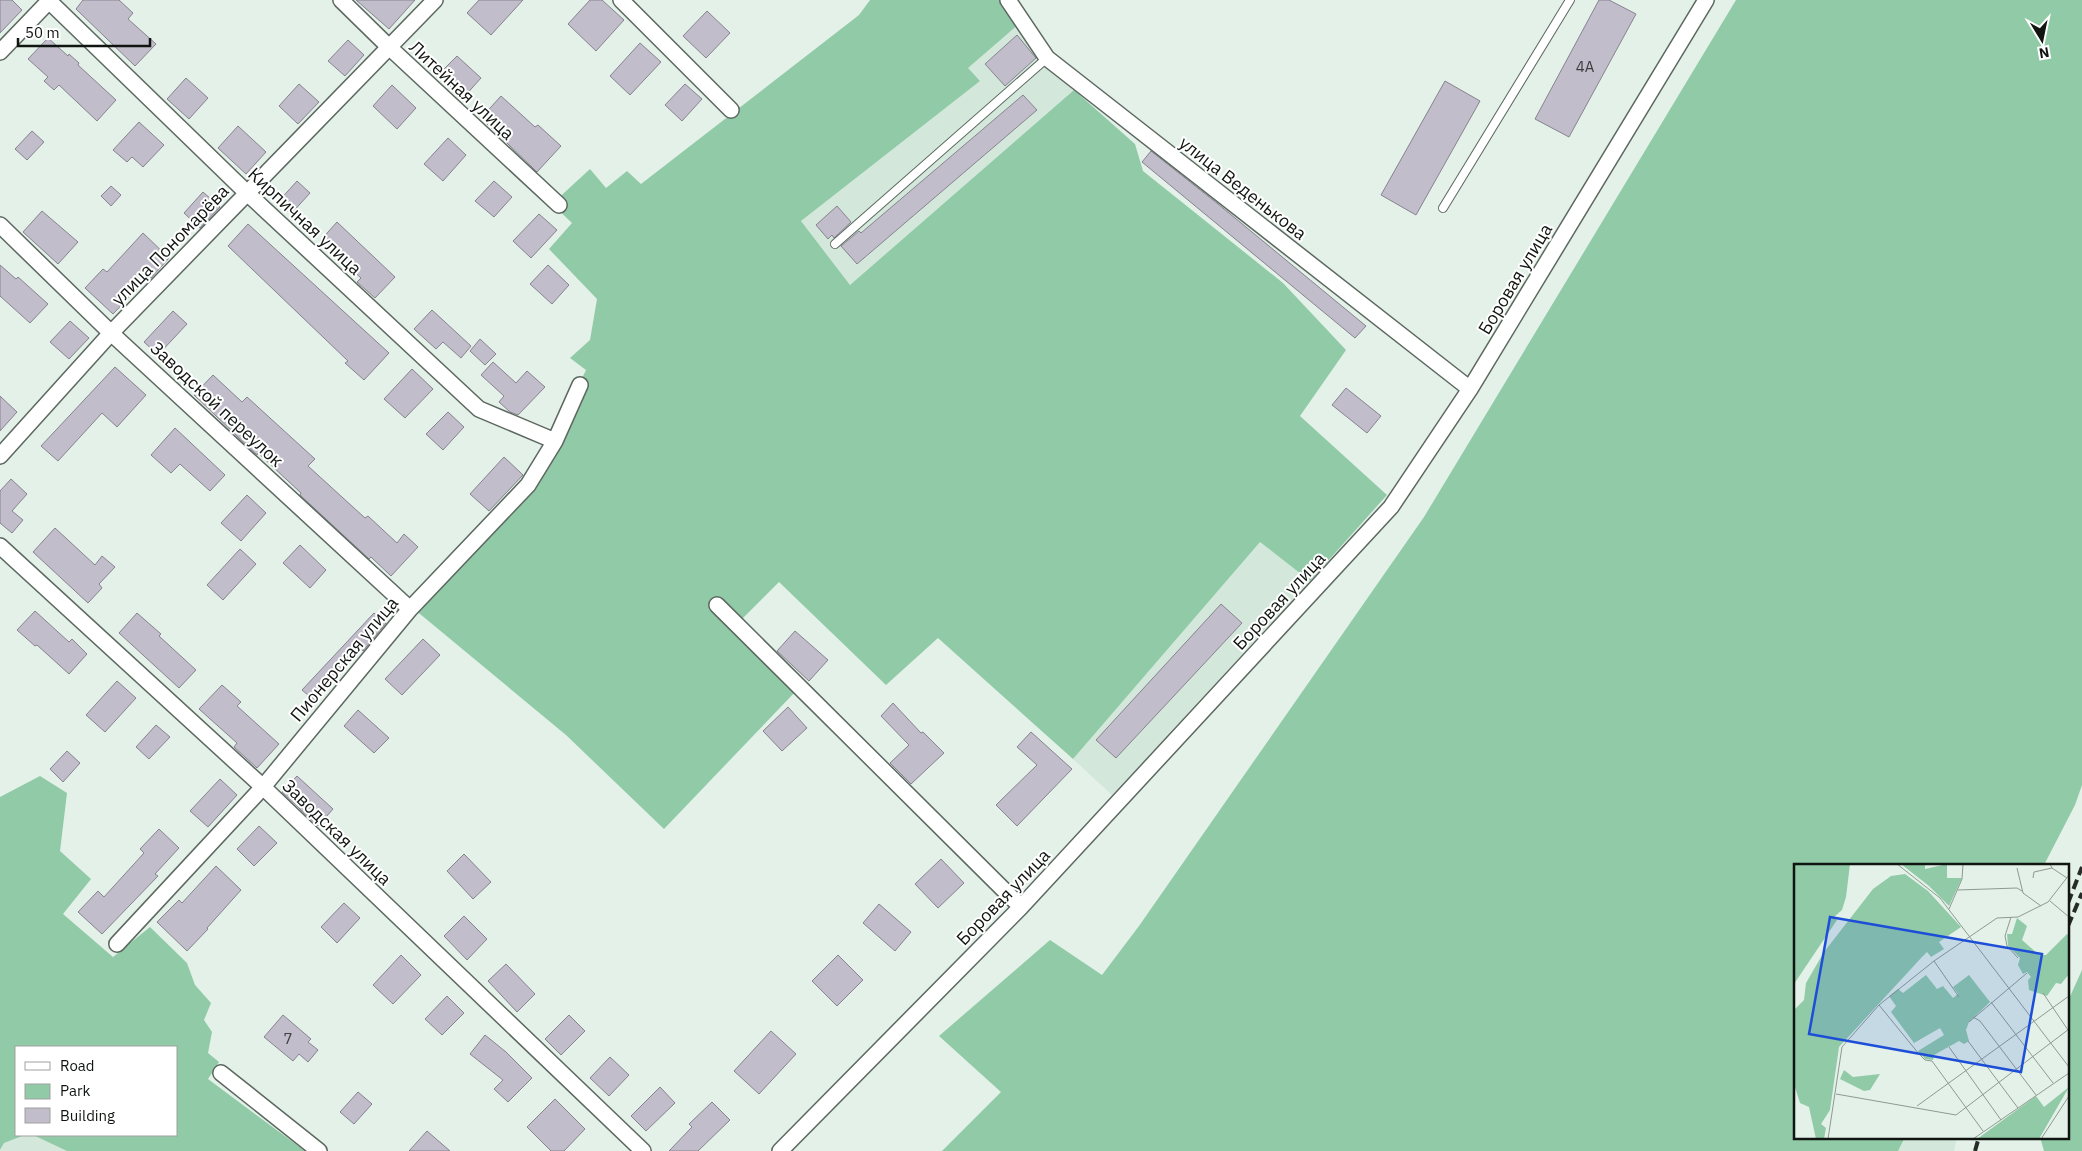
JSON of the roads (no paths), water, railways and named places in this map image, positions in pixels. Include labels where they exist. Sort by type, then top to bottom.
[{"type":"street","points":[[0,52],[49,0]]},
{"type":"street","name":"Кирпичная улица","points":[[49,0],[246,192],[479,409],[555,441]]},
{"type":"street","name":"Литейная улица","points":[[341,0],[559,205]]},
{"type":"street","name":"улица Пономарёва","points":[[0,456],[111,333],[246,192],[436,0]]},
{"type":"street","points":[[621,0],[731,110]]},
{"type":"street","name":"улица Веденькова","points":[[1008,0],[1047,58],[1470,390]]},
{"type":"street","name":"Боровая улица","points":[[780,1151],[1021,906],[1391,507],[1470,390],[1706,0]]},
{"type":"street","name":"Заводской переулок","points":[[0,225],[111,333],[410,608]]},
{"type":"street","name":"Пионерская улица","points":[[117,944],[263,787],[410,608],[528,485],[555,441],[580,385]]},
{"type":"street","name":"Заводская улица","points":[[0,546],[263,787],[643,1151]]},
{"type":"street","points":[[717,605],[1021,906]]},
{"type":"street","points":[[221,1073],[319,1151]]},
{"type":"lane","points":[[1443,208],[1570,0]]},
{"type":"lane","points":[[836,244],[1047,58]]},
{"type":"railway","points":[[2070,898],[2082,867]]},
{"type":"railway","points":[[2070,921],[2082,893]]},
{"type":"railway","points":[[1975,1151],[1979,1138]]}]
